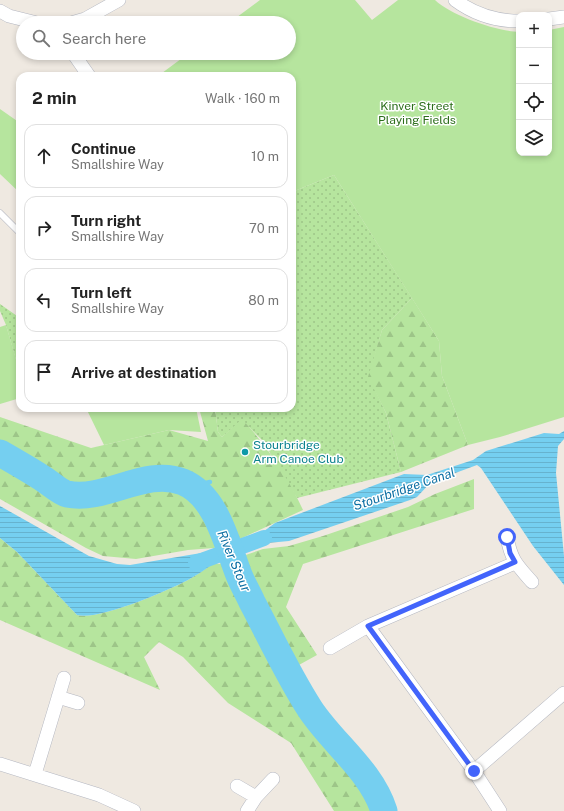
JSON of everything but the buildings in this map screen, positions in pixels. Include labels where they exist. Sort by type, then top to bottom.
[{"type":"street","points":[[90,16],[119,0]]},
{"type":"street","points":[[455,0],[481,15],[504,21],[516,21]]},
{"type":"street","points":[[0,11],[16,18]]},
{"type":"street","points":[[552,19],[564,17]]},
{"type":"street","points":[[78,60],[86,72]]},
{"type":"street","points":[[507,537],[510,553],[515,562],[532,582]]},
{"type":"street","points":[[330,648],[368,626],[515,562]]},
{"type":"street","points":[[368,626],[474,771],[500,811]]},
{"type":"street","points":[[35,774],[64,678]]},
{"type":"street","points":[[474,771],[564,693]]},
{"type":"street","points":[[58,697],[78,703]]},
{"type":"street","points":[[0,764],[99,795],[115,807],[134,811]]},
{"type":"street","points":[[247,811],[256,797],[273,779]]},
{"type":"street","points":[[237,786],[256,797]]},
{"type":"lane","points":[[0,213],[16,228]]},
{"type":"green space","name":"Kinver Street Playing Fields","points":[[260,0],[355,0],[372,20],[398,0],[435,0],[452,12],[475,22],[499,29],[516,32],[516,156],[552,156],[552,29],[564,27],[564,417],[500,437],[468,445],[442,376],[439,341],[334,175],[296,190],[296,72],[163,72],[180,60],[296,60],[296,16],[238,16]]},
{"type":"green space","points":[[0,109],[16,120],[16,189],[0,174]]},
{"type":"green space","points":[[334,175],[412,298],[382,330],[369,377],[386,413],[401,472],[297,498],[263,441],[242,420],[222,437],[218,432],[216,412],[296,412],[296,190]]},
{"type":"green space","points":[[412,298],[439,341],[442,376],[468,445],[401,472],[386,413],[368,377],[382,330]]},
{"type":"green space","points":[[0,304],[16,315],[16,360],[6,325],[0,311]]},
{"type":"green space","points":[[6,325],[16,359],[16,399],[0,404],[0,327]]},
{"type":"green space","points":[[88,412],[197,412],[201,432],[169,430],[104,445]]},
{"type":"green space","points":[[200,412],[216,412],[218,432],[222,437],[242,419],[276,462],[291,486],[303,510],[242,538],[214,548],[188,550],[136,559],[103,556],[86,548],[0,499],[0,417],[91,448],[169,430],[208,441]]},
{"type":"green space","points":[[474,479],[474,509],[303,564],[286,607],[317,655],[288,671],[319,720],[368,780],[380,800],[384,811],[334,811],[291,743],[228,703],[183,657],[159,642],[144,657],[160,690],[0,620],[0,538],[17,552],[77,615],[87,616],[100,614],[132,604],[165,591],[188,580],[214,563],[219,564],[263,549],[289,546],[323,536],[408,507],[435,494]]},
{"type":"water","name":"Stourbridge Canal","points":[[564,431],[564,439],[558,446],[556,473],[564,556],[564,585],[533,546],[481,468],[477,465],[431,482],[417,497],[410,500],[289,541],[245,545],[275,523],[404,474],[427,475],[473,460],[486,451],[544,433],[559,434]]},
{"type":"water","points":[[0,506],[89,556],[117,564],[130,565],[207,552],[216,555],[214,563],[188,580],[165,591],[132,604],[100,614],[87,616],[77,615],[17,552],[0,538]]},
{"type":"waterway","name":"River Stour","points":[[0,453],[67,494],[82,495],[96,493],[140,481],[154,479],[169,479],[183,482],[195,489],[204,498],[219,522],[242,582],[294,683],[319,722],[361,770],[378,796],[384,811]]},
{"type":"waterway","points":[[192,486],[210,482]]},
{"type":"waterway","name":"River Stour","points":[[196,563],[264,538]]},
{"type":"place","name":"Stourbridge Arm Canoe Club","points":[[245,452]]},
{"type":"route","points":[[474,771],[368,626],[515,562],[510,553],[507,537]]}]
